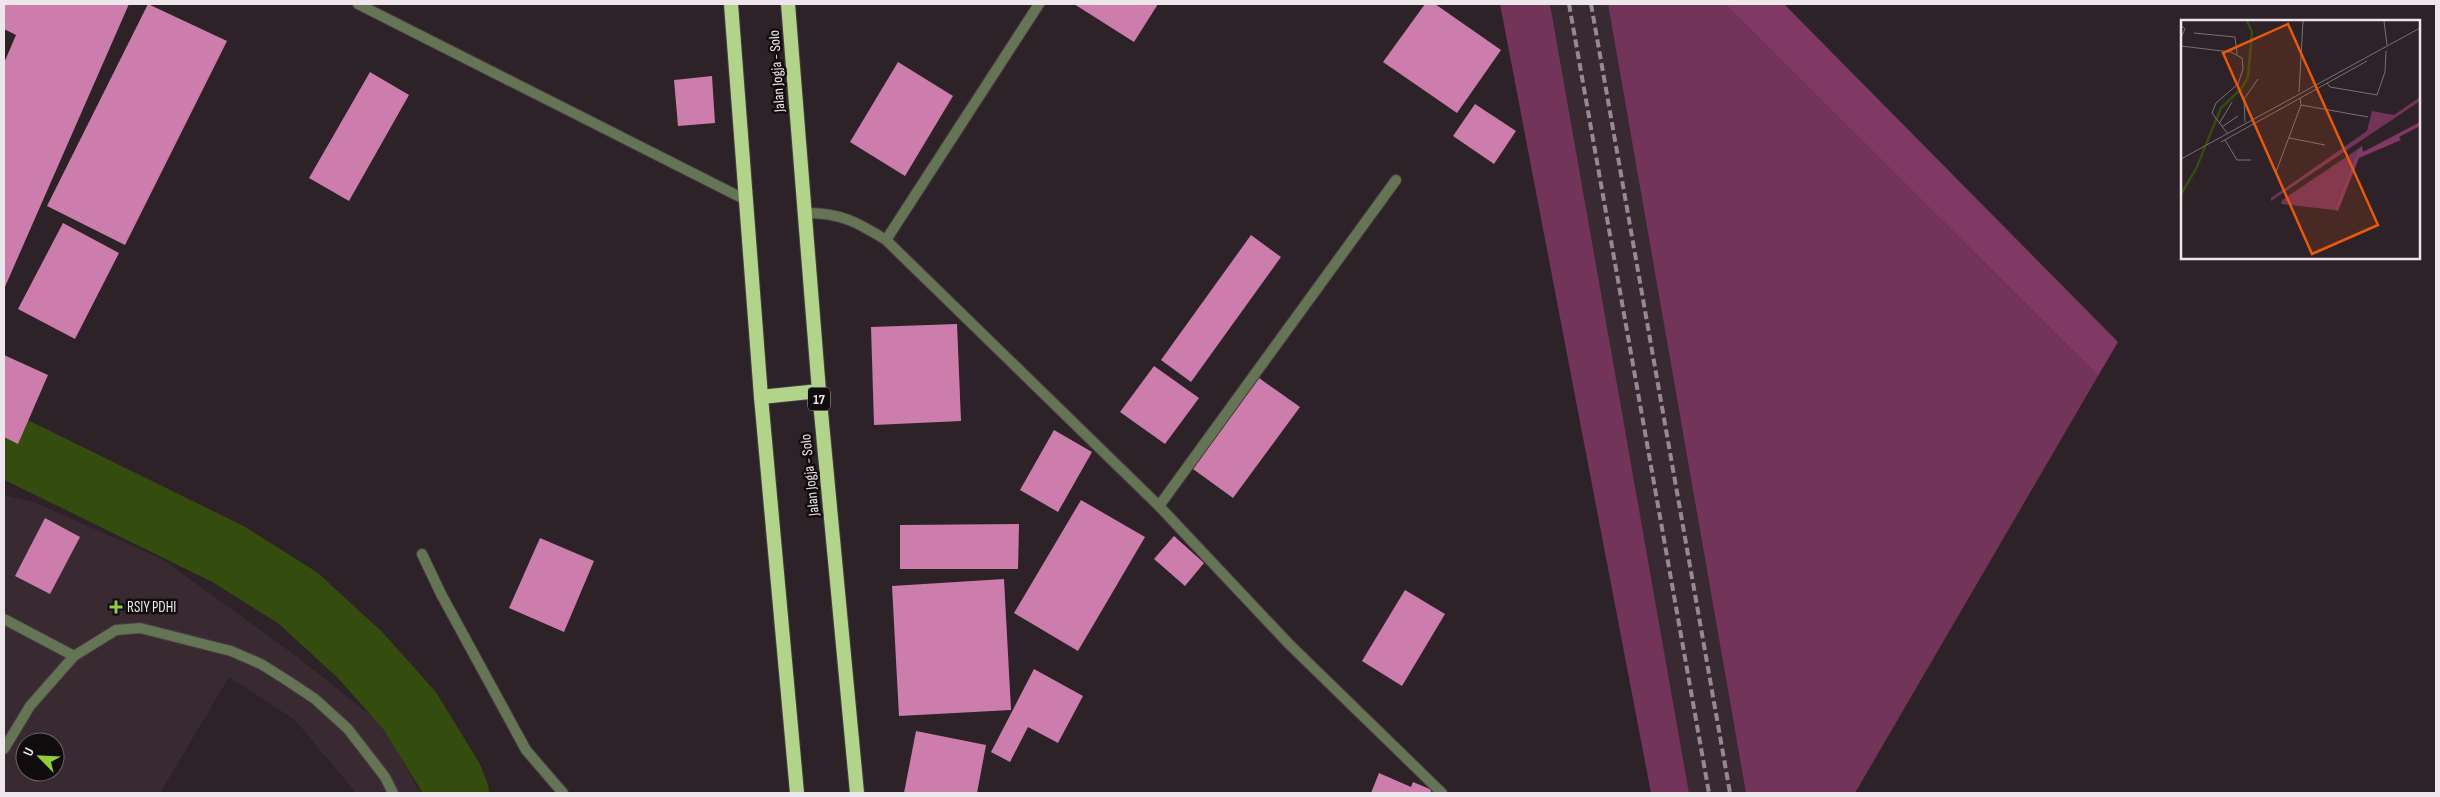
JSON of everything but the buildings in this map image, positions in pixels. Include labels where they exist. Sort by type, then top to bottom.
[{"type":"highway","points":[[732,4],[761,398],[797,793]]},
{"type":"highway","name":"Jalan Jogja - Solo","points":[[788,4],[818,390],[857,793]]},
{"type":"highway","points":[[761,398],[818,390]]},
{"type":"street","points":[[358,4],[746,200]]},
{"type":"street","points":[[886,240],[1039,4]]},
{"type":"street","points":[[1159,506],[1396,180]]},
{"type":"street","points":[[804,213],[824,212],[852,219],[886,240],[1159,506],[1289,644],[1442,793]]},
{"type":"street","points":[[422,554],[441,594],[526,750],[563,793]]},
{"type":"street","points":[[4,619],[74,656]]},
{"type":"street","points":[[4,749],[30,706],[74,656],[116,630],[140,628],[231,651],[261,664],[314,699],[348,729],[386,777],[393,793]]},
{"type":"shaded area","points":[[1500,4],[1550,4],[1689,793],[1651,793]]},
{"type":"shaded area","points":[[1550,4],[1608,4],[1746,793],[1689,793]]},
{"type":"shaded area","points":[[1608,4],[1725,4],[2098,376],[1855,793],[1746,793]]},
{"type":"shaded area","points":[[1725,4],[1784,4],[2118,342],[2098,376]]},
{"type":"shaded area","name":"RSIY PDHI","points":[[4,495],[34,502],[162,559],[296,656],[384,726],[420,793],[356,793],[295,720],[229,677],[160,793],[4,793]]},
{"type":"waterway","points":[[4,444],[228,554],[298,598],[360,655],[410,711],[451,778],[457,793]]},
{"type":"railway","points":[[1569,4],[1709,793]]},
{"type":"railway","points":[[1591,4],[1730,793]]},
{"type":"place","name":"RSIY PDHI","points":[[116,607]]}]
